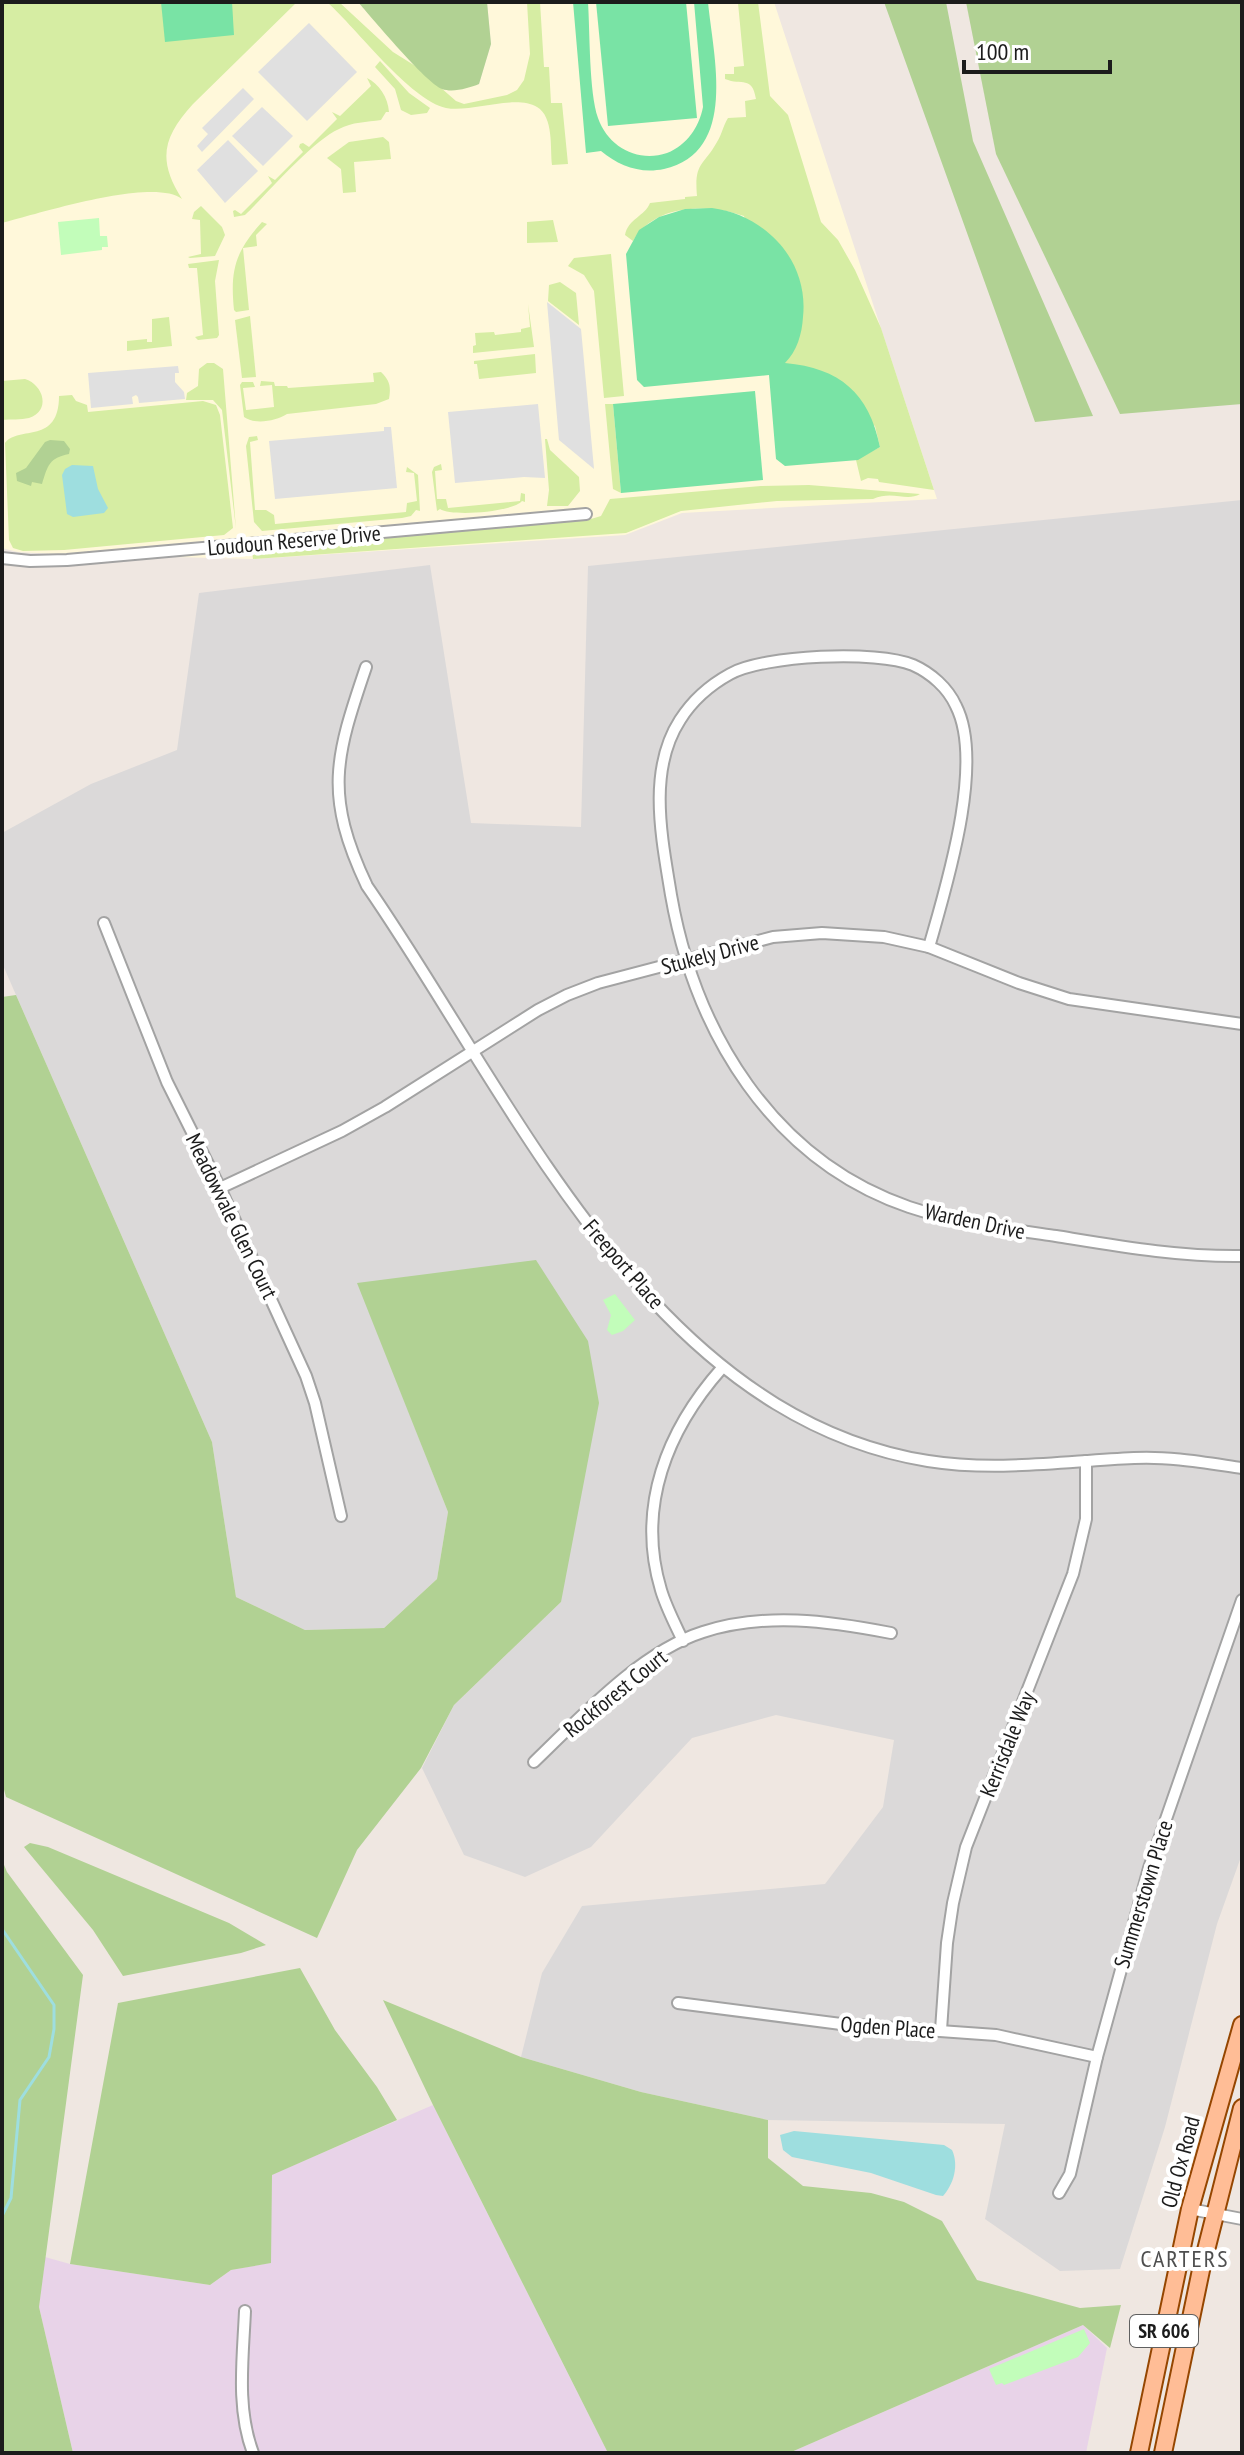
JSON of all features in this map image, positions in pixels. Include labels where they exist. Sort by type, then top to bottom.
[{"type":"main road","name":"Old Ox Road","points":[[1139,2453],[1190,2209],[1242,2025]]},
{"type":"main road","name":"Old Ox Road","points":[[1163,2453],[1214,2213],[1242,2108]]},
{"type":"street","name":"Loudoun Reserve Drive","points":[[2,558],[67,560],[586,514]]},
{"type":"street","name":"Warden Drive","points":[[929,947],[954,859],[967,749],[964,726],[956,706],[938,682],[928,674],[883,657],[777,659],[731,673],[702,694],[679,721],[665,756],[660,787],[662,826],[674,912],[695,986],[720,1043],[754,1094],[807,1149],[867,1189],[906,1206],[947,1219],[1165,1253],[1242,1256]]},
{"type":"street","name":"Freeport Place","points":[[366,667],[341,748],[337,781],[349,848],[367,886],[575,1206],[676,1324],[722,1368],[775,1405],[814,1425],[896,1455],[939,1463],[989,1466],[1137,1457],[1242,1468]]},
{"type":"street","name":"Meadowvale Glen Court","points":[[104,923],[167,1082],[220,1188],[306,1376],[341,1516]]},
{"type":"street","name":"Stukely Drive","points":[[220,1188],[342,1131],[567,995],[598,983],[773,937],[822,933],[884,937],[929,947],[1019,983],[1069,999],[1242,1024]]},
{"type":"street","points":[[683,1641],[664,1600],[656,1567],[655,1506],[659,1478],[676,1431],[692,1404],[722,1368]]},
{"type":"street","name":"Kerrisdale Way","points":[[941,2030],[947,1943],[966,1847],[1073,1574],[1086,1519],[1086,1461]]},
{"type":"street","name":"Summerstown Place","points":[[1059,2193],[1070,2174],[1097,2057],[1153,1856],[1242,1600]]},
{"type":"street","name":"Rockforest Court","points":[[534,1762],[648,1661],[701,1633],[729,1625],[820,1621],[891,1633]]},
{"type":"street","name":"Ogden Place","points":[[678,2003],[841,2024],[996,2035],[1097,2057]]},
{"type":"street","points":[[1190,2209],[1242,2219]]},
{"type":"street","points":[[245,2311],[242,2393],[244,2420],[253,2453]]},
{"type":"shaded area","points":[[2,2],[358,2],[417,67],[442,89],[479,84],[491,44],[487,2],[774,2],[937,499],[682,513],[625,535],[253,559],[56,554],[2,548]]},
{"type":"shaded area","points":[[309,23],[357,72],[307,121],[258,72]]},
{"type":"shaded area","points":[[243,88],[254,99],[202,152],[197,146],[208,134],[202,128]]},
{"type":"shaded area","points":[[262,107],[293,136],[263,166],[232,136]]},
{"type":"shaded area","points":[[228,140],[258,171],[225,203],[197,170]]},
{"type":"shaded area","points":[[547,302],[581,329],[594,469],[559,440]]},
{"type":"shaded area","points":[[178,366],[175,382],[184,392],[185,399],[139,403],[136,395],[132,397],[133,404],[91,408],[88,373]]},
{"type":"shaded area","points":[[538,404],[545,478],[455,483],[448,412]]},
{"type":"shaded area","points":[[384,427],[391,427],[397,488],[275,499],[269,441],[384,431]]},
{"type":"shaded area","points":[[1242,500],[1242,1854],[1217,1924],[1165,2127],[1120,2269],[1060,2271],[985,2219],[1005,2124],[768,2120],[641,2092],[521,2057],[542,1973],[582,1906],[825,1884],[883,1807],[894,1740],[776,1715],[692,1738],[591,1847],[525,1877],[464,1855],[422,1768],[454,1705],[561,1602],[358,1283],[448,1512],[437,1579],[384,1628],[305,1630],[236,1597],[212,1442],[2,963],[2,833],[91,784],[177,750],[199,593],[430,565],[471,823],[581,827],[588,566]]},
{"type":"shaded area","points":[[433,2105],[608,2453],[73,2453],[39,2307],[45,2257],[70,2264],[210,2285],[231,2270],[270,2263],[271,2175]]},
{"type":"shaded area","points":[[1083,2325],[1107,2348],[1086,2453],[789,2453]]},
{"type":"green space","points":[[2,2],[297,2],[193,104],[175,127],[167,149],[167,161],[182,199],[167,193],[122,195],[2,223]]},
{"type":"green space","points":[[161,2],[232,2],[234,35],[165,42]]},
{"type":"green space","points":[[327,2],[339,2],[393,52],[464,104],[517,90],[524,80],[530,54],[527,2],[540,2],[544,67],[549,67],[551,103],[562,103],[568,164],[552,165],[549,125],[537,107],[517,102],[456,109],[432,102],[400,78]]},
{"type":"green space","points":[[358,2],[487,2],[491,44],[479,84],[451,90],[434,84]]},
{"type":"green space","points":[[573,2],[588,2],[593,93],[603,128],[625,150],[656,156],[674,150],[686,140],[698,122],[703,107],[694,2],[708,2],[716,99],[712,123],[703,143],[688,159],[664,169],[647,170],[623,165],[601,151],[586,153]]},
{"type":"green space","points":[[596,2],[686,2],[697,118],[608,126]]},
{"type":"green space","points":[[728,2],[758,2],[770,96],[788,115],[821,222],[838,240],[855,270],[881,328],[934,490],[879,482],[878,479],[861,481],[856,460],[880,447],[875,426],[784,363],[744,216],[714,209],[683,210],[654,220],[633,241],[625,235],[629,225],[650,203],[697,196],[698,171],[719,139],[728,118],[746,117],[745,101],[756,99],[749,84],[725,79],[725,74],[734,74],[734,67],[744,66],[738,3]]},
{"type":"green space","points":[[884,2],[946,2],[973,141],[1093,416],[1035,422]]},
{"type":"green space","points":[[966,2],[1242,2],[1242,404],[1120,414],[996,154]]},
{"type":"green space","points":[[380,61],[409,93],[430,108],[427,113],[411,115],[401,110],[395,89],[375,67]]},
{"type":"green space","points":[[367,78],[382,92],[389,112],[381,120],[349,125],[328,135],[245,215],[234,217],[233,211],[241,214],[272,183],[268,176],[275,180],[303,152],[300,144],[309,147],[337,119],[332,112],[340,116],[371,86]]},
{"type":"green space","points":[[383,137],[389,142],[391,159],[354,162],[356,192],[343,193],[341,169],[327,158],[349,142]]},
{"type":"green space","points":[[201,206],[222,227],[225,235],[215,256],[190,258],[201,254],[200,220],[192,219]]},
{"type":"green space","points":[[712,208],[750,220],[780,244],[799,277],[803,297],[798,342],[785,363],[822,371],[849,387],[868,412],[880,447],[858,460],[785,466],[776,459],[769,375],[644,387],[637,380],[626,254],[639,230],[659,217],[685,209]]},
{"type":"green space","points":[[99,218],[100,236],[107,236],[108,247],[61,255],[58,222]]},
{"type":"green space","points":[[553,220],[558,242],[527,243],[527,222]]},
{"type":"green space","points":[[262,222],[267,224],[256,235],[257,246],[243,248],[249,310],[236,312],[233,284],[236,262],[240,252]]},
{"type":"green space","points":[[611,254],[624,396],[604,398],[594,291],[584,275],[568,266],[574,258]]},
{"type":"green space","points":[[219,260],[215,281],[219,335],[217,338],[198,340],[195,337],[203,335],[197,268],[189,268],[188,264]]},
{"type":"green space","points":[[560,282],[576,293],[579,325],[548,301],[549,285]]},
{"type":"green space","points":[[528,304],[534,347],[473,353],[475,333],[494,332],[495,335],[521,332],[521,329],[530,327]]},
{"type":"green space","points":[[250,316],[256,377],[242,378],[235,320]]},
{"type":"green space","points":[[169,317],[172,346],[127,351],[127,341],[147,339],[147,342],[152,342],[152,319]]},
{"type":"green space","points":[[535,354],[536,373],[479,379],[477,364],[474,364],[474,361]]},
{"type":"green space","points":[[207,363],[214,363],[223,369],[236,529],[222,410],[213,400],[186,400],[187,393],[198,386],[199,369]]},
{"type":"green space","points":[[381,372],[389,384],[389,399],[376,404],[287,414],[266,421],[244,417],[242,382],[253,382],[255,387],[243,388],[246,410],[274,407],[272,385],[260,386],[261,381],[288,388],[374,382],[373,373]]},
{"type":"green space","points":[[25,379],[40,392],[40,410],[29,418],[2,420],[2,381]]},
{"type":"green space","points":[[755,391],[763,480],[621,493],[613,404]]},
{"type":"green space","points":[[72,395],[76,401],[87,405],[88,412],[203,401],[216,405],[220,415],[233,528],[224,535],[64,550],[23,551],[13,548],[9,540],[5,443],[19,435],[46,428],[53,421],[59,396]]},
{"type":"green space","points":[[605,404],[613,404],[621,493],[613,489]]},
{"type":"green space","points":[[257,436],[258,440],[250,442],[255,510],[266,510],[274,515],[275,524],[406,512],[407,503],[417,501],[414,473],[406,472],[407,467],[418,475],[420,511],[402,518],[262,531],[254,522],[246,446],[249,437]]},
{"type":"green space","points":[[545,439],[550,450],[579,477],[580,491],[568,506],[547,506],[549,490]]},
{"type":"green space","points":[[64,441],[70,449],[69,454],[50,463],[42,484],[32,482],[31,486],[17,481],[16,473],[26,468],[45,442]]},
{"type":"green space","points":[[441,464],[442,470],[435,471],[437,499],[446,499],[448,508],[520,501],[521,493],[525,494],[525,502],[482,512],[437,511],[432,472],[434,467]]},
{"type":"green space","points":[[809,485],[920,494],[873,499],[777,501],[681,511],[626,533],[253,559],[252,551],[256,553],[262,549],[591,519],[601,516],[610,499]]},
{"type":"green space","points":[[16,995],[212,1442],[236,1597],[305,1630],[384,1628],[437,1579],[448,1512],[357,1283],[536,1260],[588,1341],[599,1403],[561,1602],[454,1705],[421,1768],[357,1850],[317,1938],[6,1797],[2,1782],[2,997]]},
{"type":"green space","points":[[615,1294],[635,1320],[623,1331],[612,1335],[607,1330],[611,1315],[603,1300]]},
{"type":"green space","points":[[30,1843],[48,1847],[229,1923],[266,1945],[241,1953],[123,1976],[93,1930],[24,1847]]},
{"type":"green space","points":[[2,1860],[7,1872],[83,1975],[39,2307],[73,2453],[2,2453]]},
{"type":"green space","points":[[300,1968],[335,2030],[397,2120],[272,2175],[271,2263],[231,2270],[210,2285],[70,2264],[118,2003]]},
{"type":"green space","points":[[383,2000],[521,2057],[641,2092],[768,2120],[768,2158],[803,2186],[871,2193],[904,2202],[942,2221],[977,2280],[1080,2308],[1121,2305],[1110,2348],[1083,2325],[789,2453],[608,2453]]},
{"type":"green space","points":[[1084,2329],[1090,2343],[1078,2357],[1004,2385],[996,2385],[989,2369]]},
{"type":"water","points":[[72,465],[93,466],[98,489],[108,508],[104,513],[73,517],[67,514],[62,475]]},
{"type":"water","points":[[794,2131],[944,2145],[952,2150],[954,2156],[953,2180],[943,2196],[936,2195],[871,2173],[792,2157],[783,2150],[780,2135]]},
{"type":"waterway","points":[[2,1929],[54,2005],[49,2057],[20,2100],[11,2198],[2,2216]]},
{"type":"district","name":"CARTERS","points":[[1185,2258]]}]
